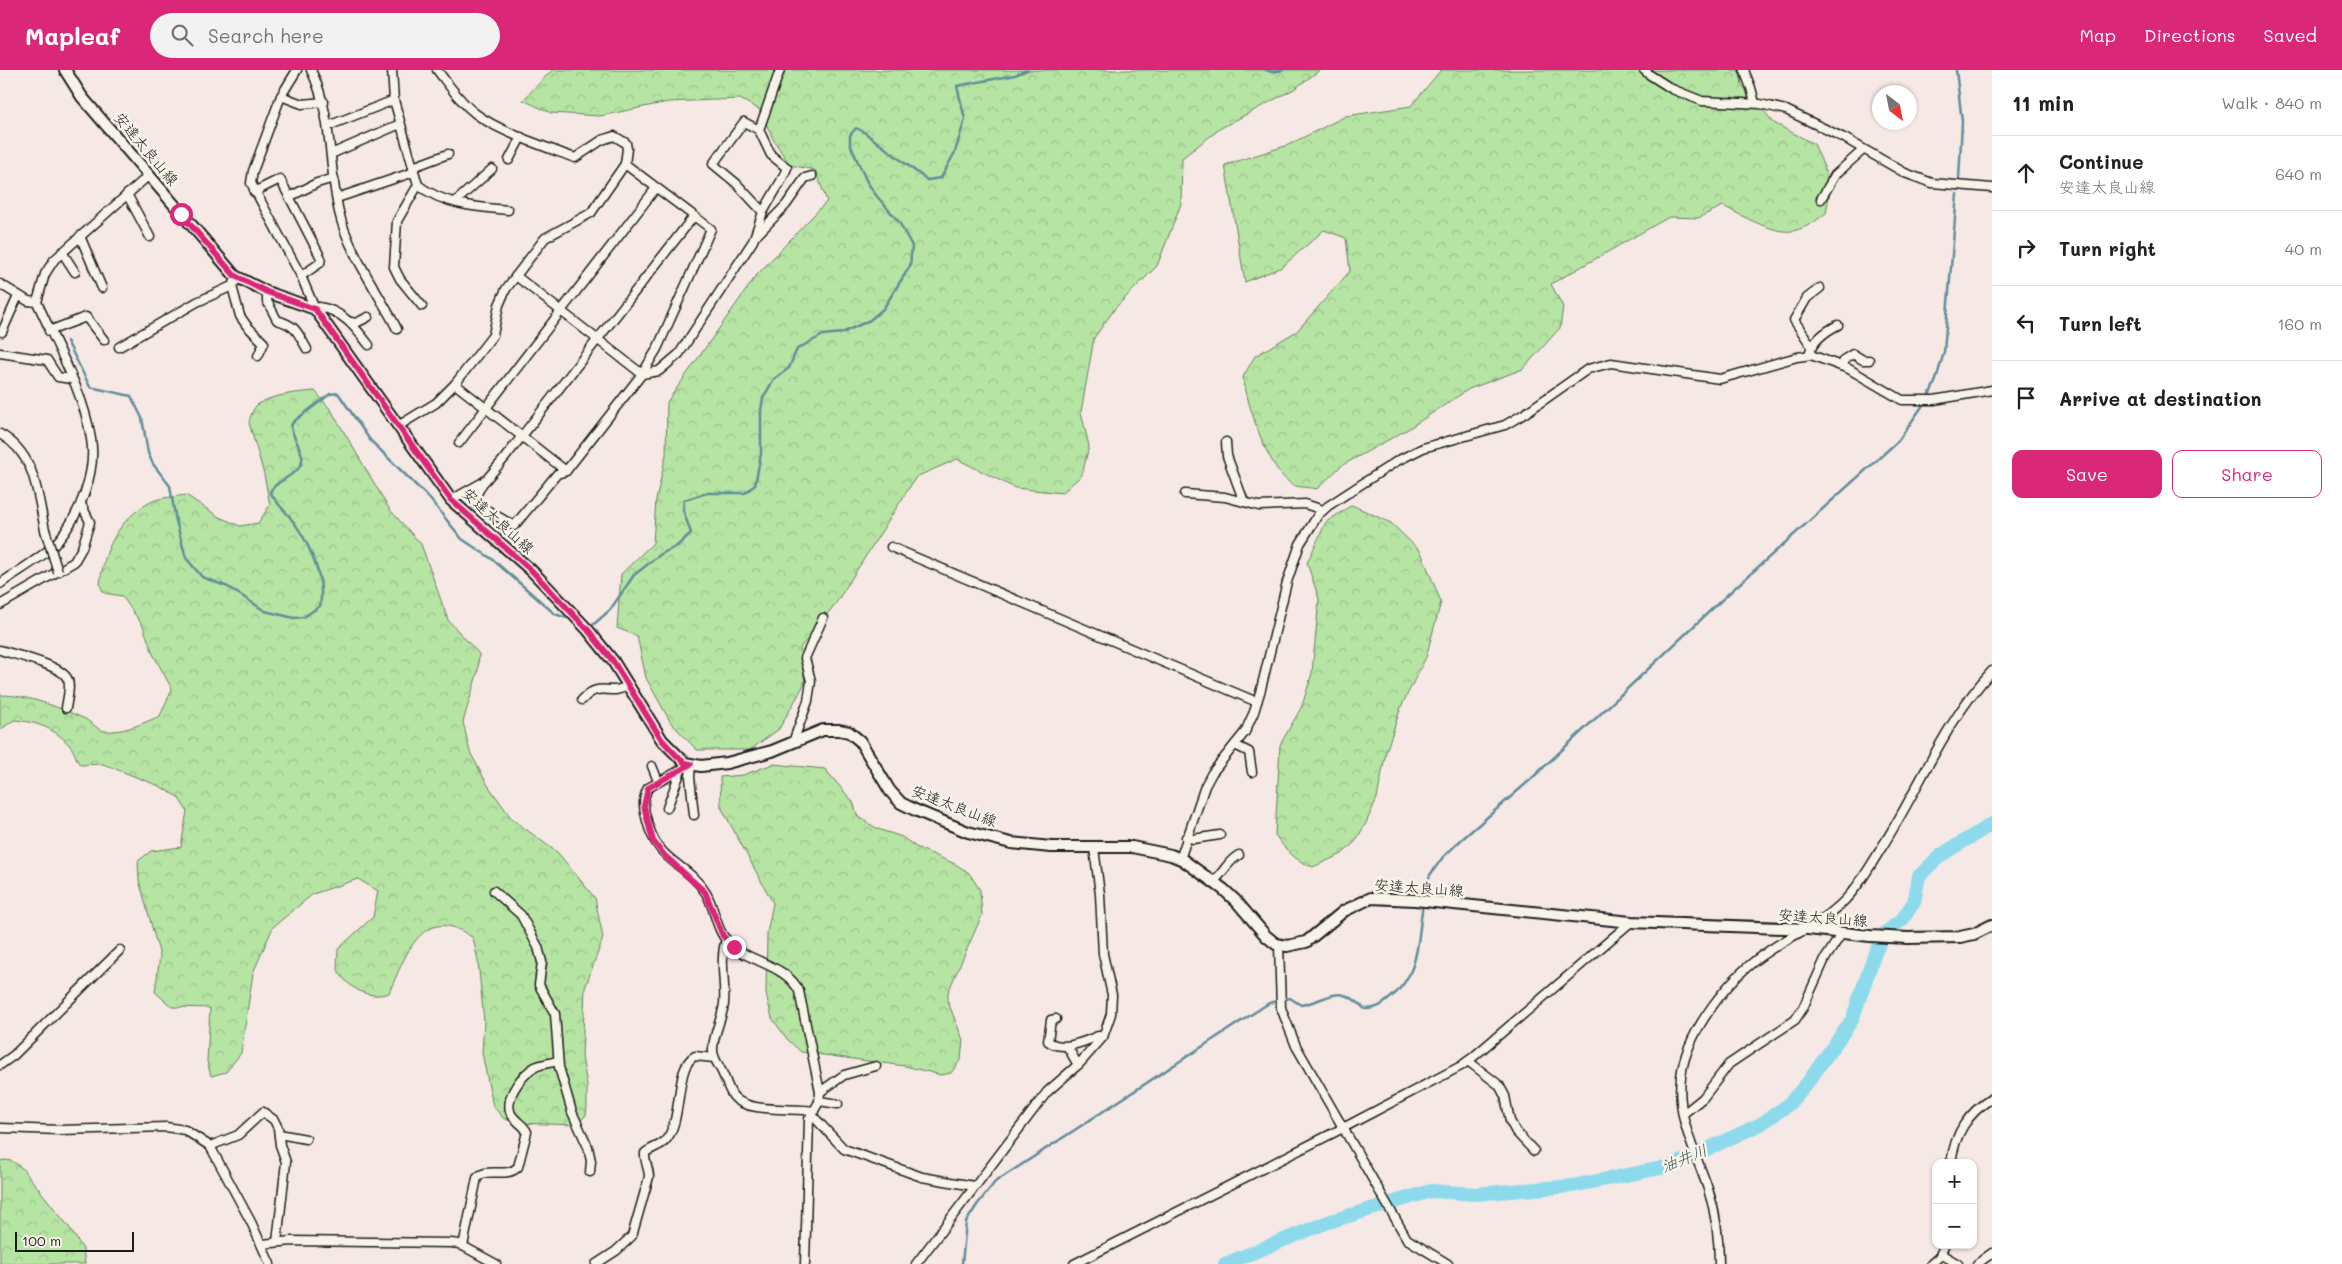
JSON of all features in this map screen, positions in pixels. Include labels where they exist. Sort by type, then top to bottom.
[{"type":"main road","name":"安達太良山線","points":[[65,70],[82,97],[218,259],[235,282],[315,309],[451,500],[532,571],[603,648],[629,685],[662,740],[685,763],[701,766],[727,763],[756,756],[823,730],[849,732],[860,741],[890,791],[901,803],[915,810],[968,832],[1011,843],[1094,848],[1132,847],[1158,851],[1180,859],[1214,882],[1237,902],[1266,936],[1279,945],[1292,946],[1306,942],[1344,911],[1371,898],[1422,901],[1631,922],[1808,929],[1908,938],[1960,937],[1992,925]]},
{"type":"street","points":[[297,70],[281,96],[252,171],[251,183],[254,192],[301,276],[315,309],[319,306],[324,307],[351,322],[370,345]]},
{"type":"street","points":[[311,70],[324,102],[339,213],[350,243],[397,329]]},
{"type":"street","points":[[392,70],[394,100],[418,185],[437,198],[508,210]]},
{"type":"street","points":[[398,426],[436,403],[455,384],[493,335],[499,304],[516,276],[545,238],[591,212],[625,164],[628,149],[626,143],[614,136],[602,140],[575,158],[521,137],[476,115],[461,101],[437,70]]},
{"type":"street","points":[[759,130],[780,70]]},
{"type":"street","points":[[1644,70],[1650,76],[1692,98],[1718,103],[1755,104],[1786,110],[1807,118],[1905,173],[1932,183],[1992,188]]},
{"type":"street","points":[[1744,70],[1752,88],[1755,104]]},
{"type":"street","points":[[281,96],[302,104],[324,102]]},
{"type":"street","points":[[328,126],[394,100]]},
{"type":"street","points":[[757,235],[763,212],[782,181],[787,168],[771,155],[759,130],[744,122],[713,164],[736,183],[763,212]]},
{"type":"street","points":[[331,154],[400,124]]},
{"type":"street","points":[[509,160],[521,137]]},
{"type":"street","points":[[1821,199],[1835,175],[1863,150]]},
{"type":"street","points":[[337,198],[448,154]]},
{"type":"street","points":[[625,164],[712,229],[657,349],[642,374],[566,471],[557,474],[514,526],[475,503],[474,499],[484,481],[524,436],[694,216]]},
{"type":"street","points":[[455,202],[492,169]]},
{"type":"street","points":[[0,584],[54,544],[81,504],[92,460],[92,440],[71,379],[37,302],[45,274],[62,252],[148,176]]},
{"type":"street","points":[[516,276],[642,374],[659,371],[679,354],[757,235],[786,205],[805,178],[812,176]]},
{"type":"street","points":[[290,197],[316,183],[334,178]]},
{"type":"street","points":[[254,192],[280,179],[321,261],[301,276]]},
{"type":"street","points":[[418,185],[397,221],[394,267],[400,279],[422,306]]},
{"type":"street","points":[[459,443],[656,188]]},
{"type":"street","points":[[127,194],[150,237]]},
{"type":"street","points":[[80,236],[102,288]]},
{"type":"street","points":[[62,252],[75,272]]},
{"type":"street","points":[[119,347],[235,282],[240,316],[264,343],[258,356]]},
{"type":"street","points":[[0,284],[28,301],[37,302]]},
{"type":"street","points":[[1812,347],[1794,320],[1807,298],[1820,288]]},
{"type":"street","points":[[267,292],[267,301],[277,320],[289,323],[296,329],[307,348]]},
{"type":"street","points":[[2,332],[18,296]]},
{"type":"street","points":[[49,331],[86,317],[104,340]]},
{"type":"street","points":[[351,322],[356,323],[368,317]]},
{"type":"street","points":[[1809,356],[1812,347],[1828,330],[1838,325]]},
{"type":"street","points":[[297,347],[302,339]]},
{"type":"street","points":[[0,353],[47,360],[58,378],[71,379]]},
{"type":"street","points":[[1841,366],[1845,359],[1853,354],[1863,360],[1869,360]]},
{"type":"street","points":[[1180,859],[1186,837],[1212,773],[1249,724],[1257,702],[1293,563],[1300,544],[1309,528],[1323,510],[1397,461],[1423,448],[1513,421],[1594,367],[1611,363],[1720,379],[1809,356],[1841,366],[1902,400],[1934,400],[1992,390]]},
{"type":"street","points":[[455,384],[524,436],[566,471]]},
{"type":"street","points":[[0,434],[12,440],[23,452],[30,467],[45,530],[58,572]]},
{"type":"street","points":[[1226,442],[1227,456],[1244,502]]},
{"type":"street","points":[[451,500],[484,481]]},
{"type":"street","points":[[1185,494],[1225,497],[1258,506],[1305,504],[1323,510]]},
{"type":"street","points":[[0,605],[31,585],[58,572],[79,556],[86,538],[90,518],[81,504]]},
{"type":"street","points":[[891,547],[1257,702]]},
{"type":"street","points":[[793,742],[808,701],[811,681],[805,658],[823,618]]},
{"type":"street","points":[[0,650],[59,669],[68,679],[69,683],[66,708]]},
{"type":"street","points":[[1719,1264],[1714,1211],[1690,1142],[1683,1114],[1680,1093],[1683,1066],[1688,1048],[1705,1018],[1747,967],[1766,952],[1808,929],[1841,904],[1866,873],[1900,819],[1955,718],[1969,697],[1992,671]]},
{"type":"street","points":[[582,700],[587,694],[599,688],[618,691],[629,685]]},
{"type":"street","points":[[1235,745],[1249,752],[1252,772]]},
{"type":"street","points":[[691,764],[648,788],[644,798],[644,806],[650,834],[665,856],[705,892],[726,939],[734,947],[789,978],[796,985],[820,1092],[819,1101],[809,1119],[805,1264]]},
{"type":"street","points":[[691,764],[690,777],[694,815]]},
{"type":"street","points":[[652,766],[658,781]]},
{"type":"street","points":[[667,808],[681,770]]},
{"type":"street","points":[[1186,837],[1193,839],[1220,835]]},
{"type":"street","points":[[916,1264],[1047,1092],[1078,1065],[1103,1037],[1111,1014],[1112,995],[1103,954],[1100,894],[1094,848]]},
{"type":"street","points":[[1214,882],[1224,872],[1232,858],[1239,855]]},
{"type":"street","points":[[494,891],[521,915],[538,947],[542,962],[539,985],[557,1022],[558,1061],[572,1112],[588,1147],[591,1161],[590,1172]]},
{"type":"street","points":[[1074,1264],[1343,1128],[1468,1061],[1631,922]]},
{"type":"street","points":[[1683,1114],[1703,1098],[1729,1064],[1795,1020],[1803,1008],[1825,959],[1842,933]]},
{"type":"street","points":[[726,939],[722,951],[724,1001],[713,1039],[714,1058],[736,1099],[760,1107],[813,1113],[844,1150],[922,1177],[974,1186]]},
{"type":"street","points":[[1279,945],[1281,1008],[1296,1046],[1407,1239],[1448,1264]]},
{"type":"street","points":[[0,1066],[14,1055],[120,950]]},
{"type":"street","points":[[1056,1019],[1051,1020],[1048,1040],[1052,1044],[1067,1046],[1098,1036],[1103,1037]]},
{"type":"street","points":[[1067,1046],[1078,1065]]},
{"type":"street","points":[[596,1264],[616,1251],[632,1236],[649,1177],[649,1169],[644,1159],[645,1153],[664,1142],[668,1135],[679,1107],[681,1080],[687,1063],[695,1056],[714,1058]]},
{"type":"street","points":[[463,1246],[477,1178],[483,1173],[508,1173],[518,1167],[527,1132],[512,1114],[510,1105],[512,1095],[522,1078],[531,1070],[541,1065],[558,1061]]},
{"type":"street","points":[[1468,1061],[1499,1085],[1505,1096],[1510,1121],[1516,1132],[1534,1151]]},
{"type":"street","points":[[820,1092],[844,1075],[876,1066]]},
{"type":"street","points":[[1952,1159],[1954,1144],[1960,1129],[1977,1108],[1992,1098]]},
{"type":"street","points":[[819,1101],[838,1104]]},
{"type":"street","points":[[210,1146],[238,1135],[263,1112],[274,1120],[286,1162],[277,1242]]},
{"type":"street","points":[[0,1128],[60,1130],[166,1127],[185,1130],[210,1146],[262,1244],[270,1264]]},
{"type":"street","points":[[279,1134],[306,1139]]},
{"type":"street","points":[[262,1244],[277,1242],[451,1243],[463,1246],[496,1264]]},
{"type":"street","points":[[1931,1264],[1943,1249]]},
{"type":"street","points":[[1977,1264],[1992,1253]]},
{"type":"street","points":[[1940,1254],[1956,1264]]},
{"type":"green space","points":[[552,70],[1320,70],[1294,89],[1221,128],[1182,158],[1181,204],[1157,266],[1116,307],[1094,338],[1081,412],[1089,446],[1082,475],[1062,493],[1015,488],[957,459],[916,477],[836,603],[800,648],[805,683],[779,729],[750,750],[697,750],[671,723],[646,678],[637,636],[617,628],[621,574],[653,543],[656,500],[666,455],[667,402],[756,276],[827,201],[815,170],[790,165],[773,139],[760,110],[740,99],[668,102],[600,116],[551,113],[523,100]]},
{"type":"green space","points":[[1441,70],[1740,70],[1742,85],[1774,123],[1814,144],[1824,167],[1830,190],[1826,213],[1806,227],[1792,231],[1776,230],[1767,227],[1723,206],[1698,218],[1669,217],[1551,284],[1563,307],[1560,328],[1523,369],[1469,389],[1408,429],[1341,466],[1317,489],[1296,486],[1281,474],[1266,449],[1254,419],[1243,377],[1255,356],[1297,331],[1350,271],[1346,238],[1324,230],[1282,267],[1245,282],[1225,165],[1288,145],[1346,116],[1411,106]]},
{"type":"green space","points":[[315,391],[331,410],[390,510],[421,544],[448,620],[479,654],[478,671],[463,722],[470,752],[487,784],[512,819],[558,853],[595,898],[603,938],[585,988],[582,1057],[587,1085],[587,1107],[586,1115],[577,1125],[514,1123],[503,1118],[493,1106],[482,1053],[484,1021],[478,961],[473,938],[455,928],[441,926],[428,929],[418,937],[410,949],[389,993],[382,995],[367,994],[354,988],[343,978],[338,967],[338,949],[373,917],[378,891],[358,879],[313,894],[273,927],[253,973],[241,1053],[226,1072],[211,1076],[207,1061],[210,1008],[172,1007],[155,992],[160,956],[139,880],[138,861],[151,851],[181,847],[187,811],[178,797],[159,786],[103,764],[80,765],[74,751],[65,740],[45,727],[30,722],[14,720],[0,730],[0,695],[33,699],[54,706],[85,719],[104,731],[126,729],[160,716],[172,689],[153,654],[143,626],[122,596],[104,593],[100,585],[109,548],[115,536],[130,517],[151,502],[163,498],[186,495],[219,517],[240,526],[258,523],[270,505],[264,474],[249,423],[254,409],[257,405],[269,399]]},
{"type":"green space","points":[[1352,505],[1391,523],[1421,552],[1441,602],[1426,657],[1401,707],[1386,752],[1377,798],[1366,823],[1355,842],[1342,854],[1313,867],[1301,862],[1291,854],[1275,835],[1280,745],[1302,706],[1312,673],[1319,599],[1307,563],[1326,522]]},
{"type":"green space","points":[[773,764],[825,769],[853,802],[858,817],[878,829],[902,837],[916,847],[955,864],[969,873],[980,890],[982,915],[948,992],[948,1002],[963,1040],[961,1059],[951,1073],[941,1075],[905,1066],[801,1052],[787,1039],[772,1018],[766,994],[767,933],[773,903],[721,807],[720,777],[743,775]]},
{"type":"green space","points":[[0,1161],[12,1161],[22,1168],[69,1227],[83,1249],[85,1264],[0,1264]]},
{"type":"waterway","points":[[594,624],[610,610],[634,575],[661,554],[677,546],[691,533],[683,510],[684,500],[707,493],[745,493],[755,485],[761,454],[761,410],[763,398],[774,379],[789,368],[797,349],[823,335],[842,333],[870,320],[883,309],[910,266],[912,246],[899,222],[875,194],[866,180],[850,144],[850,135],[856,128],[927,180],[941,178],[955,152],[965,119],[957,86],[1015,75],[1027,70]]},
{"type":"waterway","points":[[1266,70],[1272,72],[1283,70]]},
{"type":"waterway","points":[[1956,70],[1962,122],[1959,179]]},
{"type":"waterway","points":[[1423,898],[1430,875],[1443,857],[1529,781],[1727,595],[1898,441],[1928,398],[1936,380],[1944,352],[1957,194]]},
{"type":"waterway","points":[[67,341],[90,387],[131,396],[142,418],[148,453],[153,464],[170,486],[176,521],[186,558],[202,577],[228,587],[265,611],[294,618],[304,617],[320,606],[320,583],[314,558],[296,525],[270,492],[273,487],[295,472],[302,462],[301,452],[291,427],[293,422],[330,394],[338,393],[370,440],[429,498],[462,539],[492,559],[555,614],[567,618]]},
{"type":"waterway","name":"油井川","points":[[1225,1264],[1328,1222],[1431,1191],[1475,1194],[1572,1186],[1671,1166],[1761,1124],[1788,1105],[1808,1082],[1852,1020],[1876,950],[1886,932],[1902,920],[1914,902],[1919,876],[1941,855],[1992,824]]},
{"type":"waterway","points":[[962,1264],[966,1222],[995,1182],[1269,1003],[1290,998],[1301,1005],[1341,994],[1348,996],[1365,1009],[1378,1007],[1389,999],[1407,979],[1416,956],[1423,904]]},
{"type":"route","points":[[181,214],[218,259],[235,276],[267,292],[286,297],[315,309],[451,500],[488,535],[532,571],[556,599],[588,630],[613,661],[662,740],[685,763],[691,764],[652,784],[648,788],[644,798],[645,814],[650,834],[658,849],[696,881],[705,892],[717,917],[723,936],[734,947]]}]
